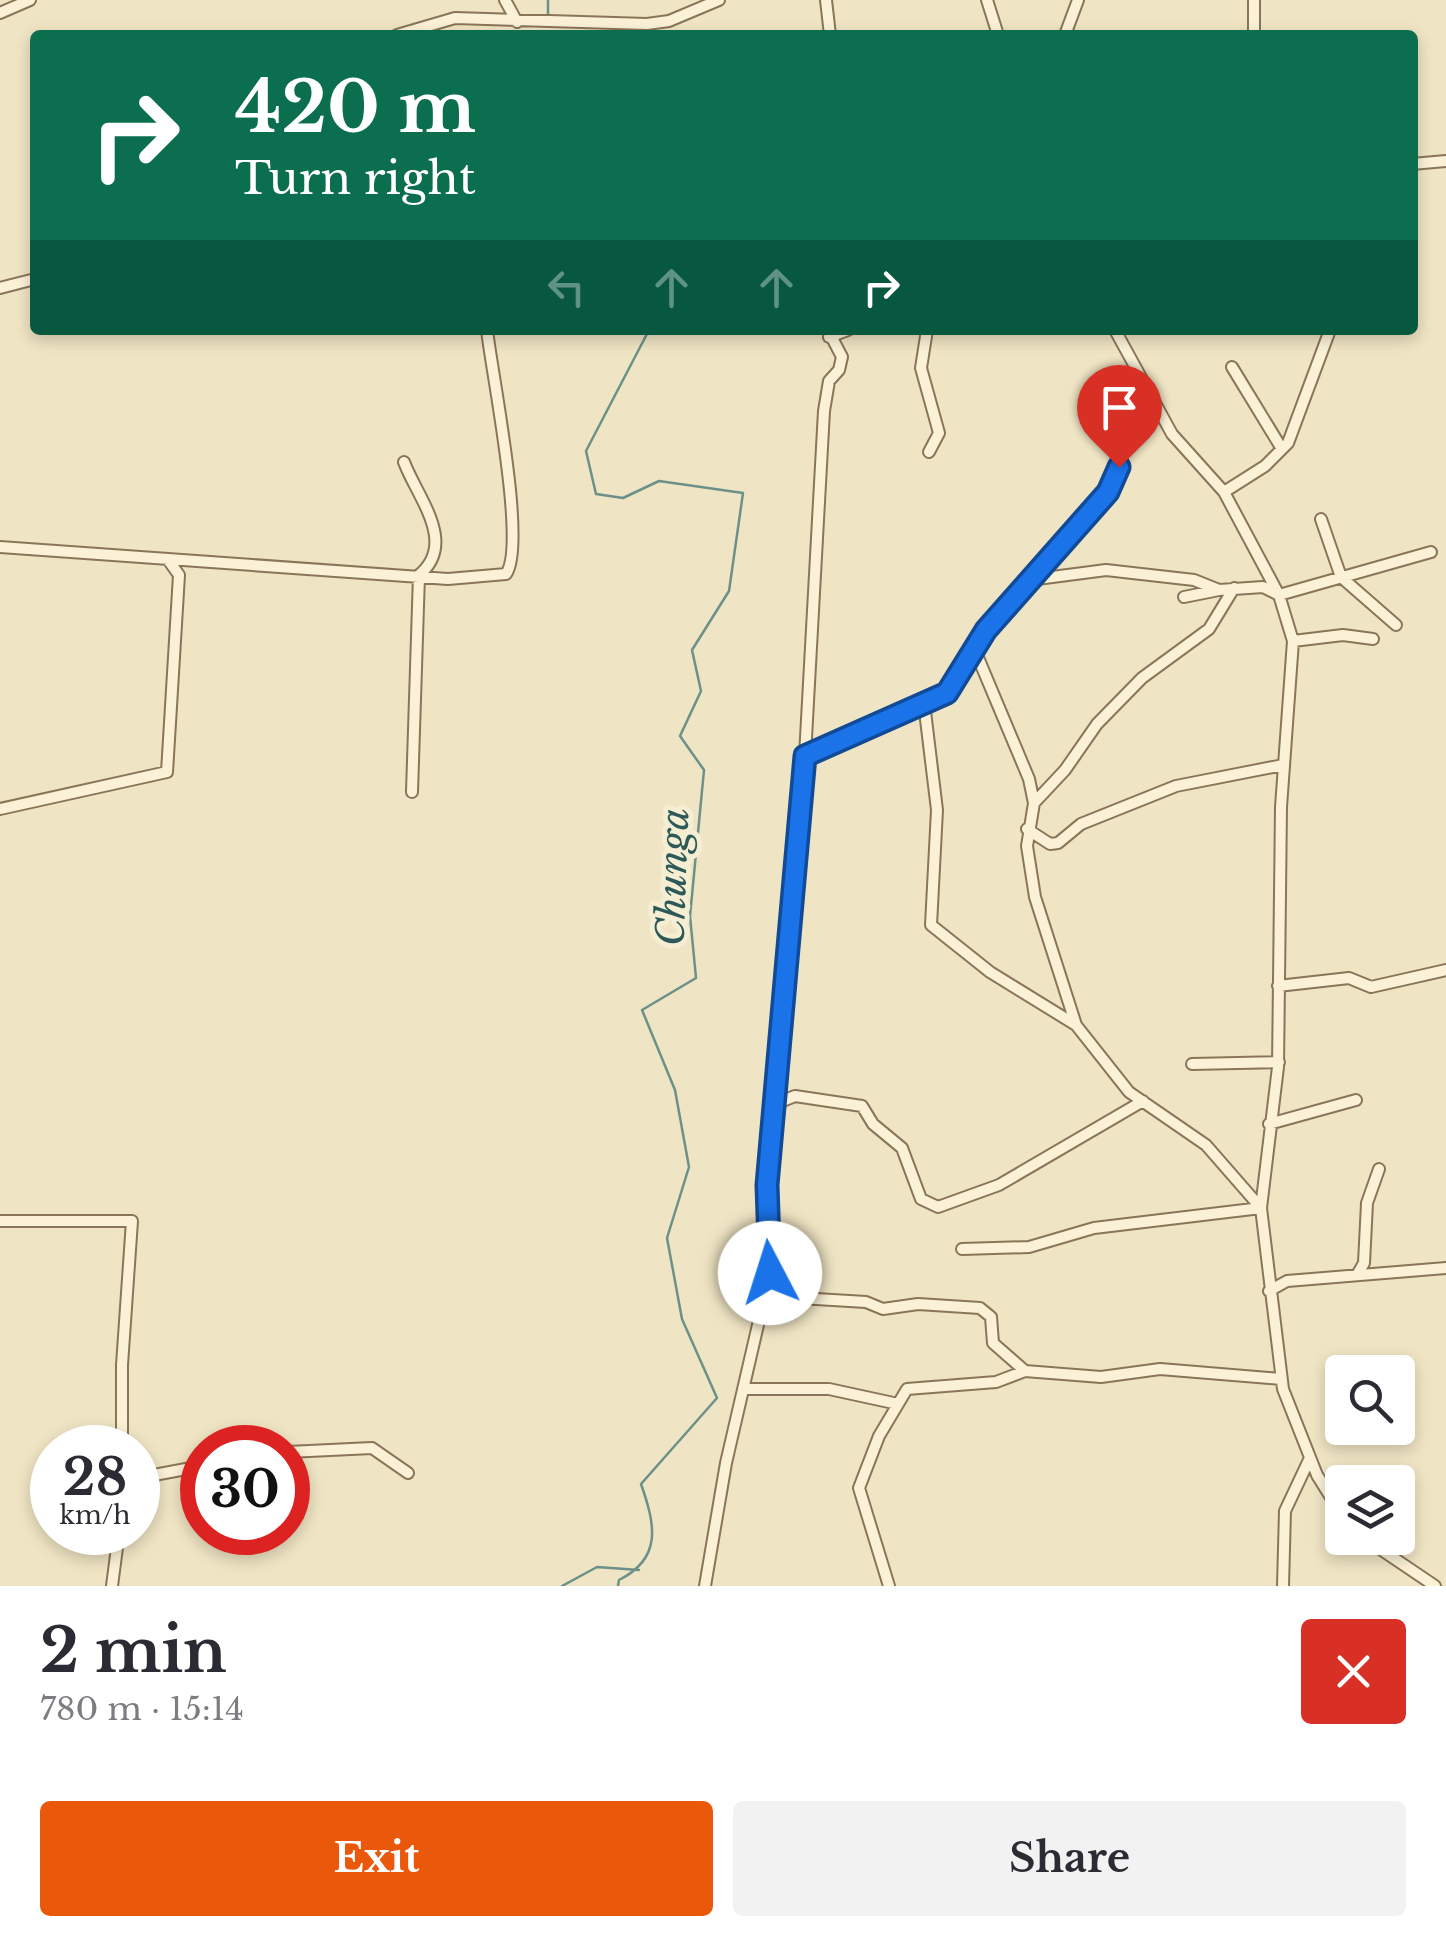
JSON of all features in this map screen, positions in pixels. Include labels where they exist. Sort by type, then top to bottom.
[{"type":"street","points":[[0,13],[30,0]]},
{"type":"street","points":[[504,0],[517,22]]},
{"type":"street","points":[[413,30],[444,20],[548,24],[669,21],[719,0]]},
{"type":"street","points":[[826,0],[829,30]]},
{"type":"street","points":[[987,0],[996,30]]},
{"type":"street","points":[[1067,30],[1078,0]]},
{"type":"street","points":[[1254,0],[1254,30]]},
{"type":"street","points":[[444,20],[445,30]]},
{"type":"street","points":[[1418,163],[1446,161]]},
{"type":"street","points":[[0,288],[30,279]]},
{"type":"street","points":[[0,546],[419,575],[494,578],[506,574],[514,563],[514,527],[488,335]]},
{"type":"street","points":[[705,1586],[726,1463],[770,1273],[767,1185],[805,756],[824,411],[828,381],[839,370],[842,356],[829,335]]},
{"type":"street","points":[[926,335],[921,368],[939,433],[929,452]]},
{"type":"street","points":[[1118,335],[1178,444],[1224,492],[1280,595],[1293,641],[1283,765],[1279,1062],[1260,1208],[1281,1379],[1310,1459],[1325,1485]]},
{"type":"street","points":[[1224,492],[1282,449],[1312,388],[1328,335]]},
{"type":"street","points":[[1232,367],[1282,449]]},
{"type":"street","points":[[805,756],[947,693],[974,648],[1036,579],[1064,537],[1108,492],[1134,433],[1158,412]]},
{"type":"street","points":[[404,462],[436,533],[432,562],[419,575],[412,792]]},
{"type":"street","points":[[1321,519],[1341,577],[1396,625]]},
{"type":"street","points":[[1184,597],[1235,587],[1263,587],[1280,595],[1430,552]]},
{"type":"street","points":[[0,809],[167,772],[179,574],[175,564],[164,559]]},
{"type":"street","points":[[1036,579],[1106,570],[1194,580],[1219,590]]},
{"type":"street","points":[[1076,1025],[1035,898],[1026,830],[1034,803],[1066,770],[1097,724],[1142,678],[1208,629],[1235,587]]},
{"type":"street","points":[[1293,641],[1344,635],[1374,639]]},
{"type":"street","points":[[974,648],[1029,779],[1034,803]]},
{"type":"street","points":[[924,703],[936,810],[932,925],[990,972],[1076,1025],[1129,1092],[1206,1144],[1260,1208]]},
{"type":"street","points":[[1026,830],[1050,844],[1058,843],[1081,824],[1188,782],[1283,765]]},
{"type":"street","points":[[1278,986],[1349,978],[1371,987],[1446,970]]},
{"type":"street","points":[[1192,1064],[1279,1062]]},
{"type":"street","points":[[775,1104],[795,1096],[862,1106],[873,1124],[902,1148],[921,1199],[938,1206],[999,1185],[1144,1101]]},
{"type":"street","points":[[1269,1124],[1356,1100]]},
{"type":"street","points":[[1357,1275],[1364,1264],[1367,1203],[1379,1169]]},
{"type":"street","points":[[962,1248],[1029,1247],[1094,1228],[1260,1208]]},
{"type":"street","points":[[0,1221],[132,1222],[125,1425]]},
{"type":"street","points":[[1269,1292],[1287,1281],[1446,1268]]},
{"type":"street","points":[[766,1296],[866,1302],[891,1310],[918,1304],[980,1308],[991,1317],[994,1343],[1025,1371]]},
{"type":"street","points":[[889,1586],[859,1488],[863,1470],[907,1389],[996,1382],[1025,1371],[1101,1376],[1160,1369],[1281,1379]]},
{"type":"street","points":[[745,1389],[829,1389],[898,1404]]},
{"type":"street","points":[[310,1451],[372,1448],[408,1473]]},
{"type":"street","points":[[1283,1586],[1285,1511],[1310,1459]]},
{"type":"street","points":[[112,1586],[116,1555]]},
{"type":"street","points":[[1389,1555],[1435,1586]]},
{"type":"waterway","name":"Chunga","points":[[548,0],[548,19]]},
{"type":"waterway","name":"Chunga","points":[[618,1586],[619,1580],[643,1561],[652,1539],[650,1513],[641,1484],[717,1398],[682,1319],[667,1238],[689,1167],[675,1090],[642,1010],[696,978],[690,916],[704,770],[680,736],[701,691],[692,650],[729,591],[743,493],[659,481],[623,498],[596,494],[586,451],[646,335]]},
{"type":"waterway","points":[[562,1586],[597,1567],[639,1570]]},
{"type":"route","points":[[770,1273],[767,1185],[805,756],[947,693],[986,630],[1036,579],[1072,527],[1108,492],[1119,467]]}]
